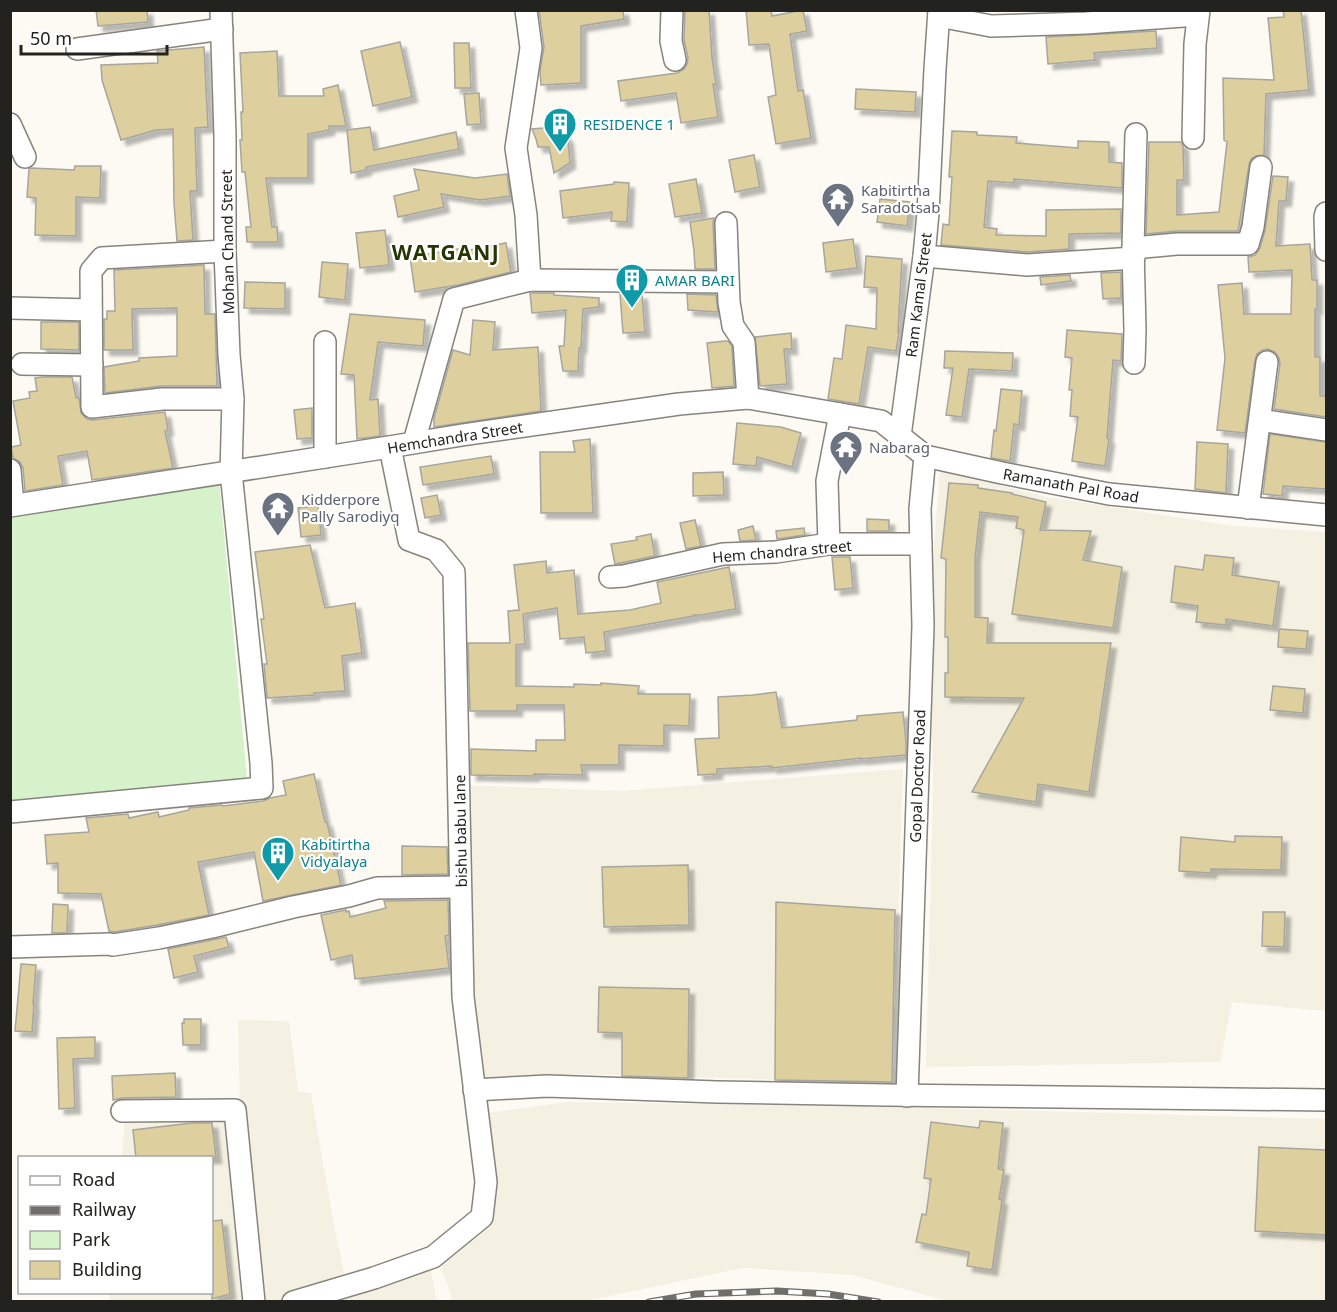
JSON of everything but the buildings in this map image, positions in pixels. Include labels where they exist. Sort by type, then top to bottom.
[{"type":"street","points":[[526,10],[531,48],[516,148],[526,214],[530,279]]},
{"type":"street","points":[[672,10],[671,41],[675,60]]},
{"type":"street","points":[[939,13],[991,26],[1086,23],[1199,13],[1195,44],[1193,138]]},
{"type":"street","name":"Ram Kamal Street","points":[[898,435],[924,256],[939,13]]},
{"type":"street","points":[[77,49],[222,20]]},
{"type":"street","name":"Mohan Chand Street","points":[[10,812],[262,788],[231,472],[233,399],[225,251],[222,20]]},
{"type":"street","points":[[10,124],[25,157]]},
{"type":"street","points":[[1134,363],[1133,253],[1136,135]]},
{"type":"street","points":[[924,256],[1027,265],[1133,253],[1177,244],[1248,244],[1253,226],[1261,167]]},
{"type":"street","points":[[1326,213],[1326,250]]},
{"type":"street","points":[[726,223],[729,302],[733,326],[744,342],[748,398]]},
{"type":"street","points":[[225,251],[102,258],[91,271],[92,407],[162,399],[233,399]]},
{"type":"street","points":[[414,442],[454,298],[530,279],[728,282]]},
{"type":"street","points":[[10,308],[91,310]]},
{"type":"street","points":[[325,457],[326,342]]},
{"type":"street","points":[[1248,508],[1267,362]]},
{"type":"street","points":[[22,364],[92,365]]},
{"type":"street","name":"Hemchandra Street","points":[[12,505],[414,442],[667,406],[748,398],[881,421],[898,435]]},
{"type":"street","points":[[829,544],[827,482],[840,414]]},
{"type":"street","points":[[1260,420],[1326,430]]},
{"type":"street","name":"Ramanath Pal Road","points":[[898,435],[925,456],[1109,494],[1326,515]]},
{"type":"street","name":"bishu babu lane","points":[[293,1302],[374,1278],[433,1257],[482,1217],[486,1182],[463,997],[454,572],[436,550],[409,540],[390,447]]},
{"type":"street","name":"Gopal Doctor Road","points":[[907,1096],[922,626],[920,509],[925,456]]},
{"type":"street","points":[[10,470],[12,505]]},
{"type":"street","name":"Hem chandra street","points":[[610,577],[624,576],[723,554],[776,552],[829,544],[921,544]]},
{"type":"street","points":[[10,947],[113,945],[212,927],[377,888],[460,887]]},
{"type":"street","points":[[474,1089],[547,1086],[907,1096],[1326,1100]]},
{"type":"street","points":[[122,1111],[235,1110],[254,1302]]},
{"type":"shaded area","points":[[940,471],[1048,497],[1233,526],[1326,532],[1326,1011],[1232,1002],[1220,1062],[926,1067],[933,787],[930,592]]},
{"type":"shaded area","points":[[903,769],[893,1083],[580,1074],[478,1083],[461,785],[620,791]]},
{"type":"shaded area","points":[[238,1020],[289,1021],[298,1091],[311,1093],[347,1288],[430,1264],[437,1301],[110,1302],[109,1294],[213,1294],[213,1156],[122,1156],[125,1117],[240,1113]]},
{"type":"shaded area","points":[[567,1102],[896,1107],[1326,1119],[1326,1301],[947,1301],[852,1275],[743,1268],[586,1301],[453,1302],[440,1263],[484,1232],[494,1199],[487,1113]]},
{"type":"green space","points":[[219,480],[247,779],[11,803],[10,507]]},
{"type":"railway","points":[[649,1302],[696,1294],[777,1291],[828,1294],[878,1302]]},
{"type":"place","name":"RESIDENCE 1","points":[[560,153]]},
{"type":"place","name":"Kabitirtha Saradotsab","points":[[838,228]]},
{"type":"place","name":"AMAR BARI","points":[[632,309]]},
{"type":"place","name":"Nabarag","points":[[846,476]]},
{"type":"place","name":"Kidderpore Pally Sarodiyq","points":[[278,537]]},
{"type":"place","name":"Kabitirtha Vidyalaya","points":[[278,882]]},
{"type":"district","name":"WATGANJ","points":[[446,252]]}]
